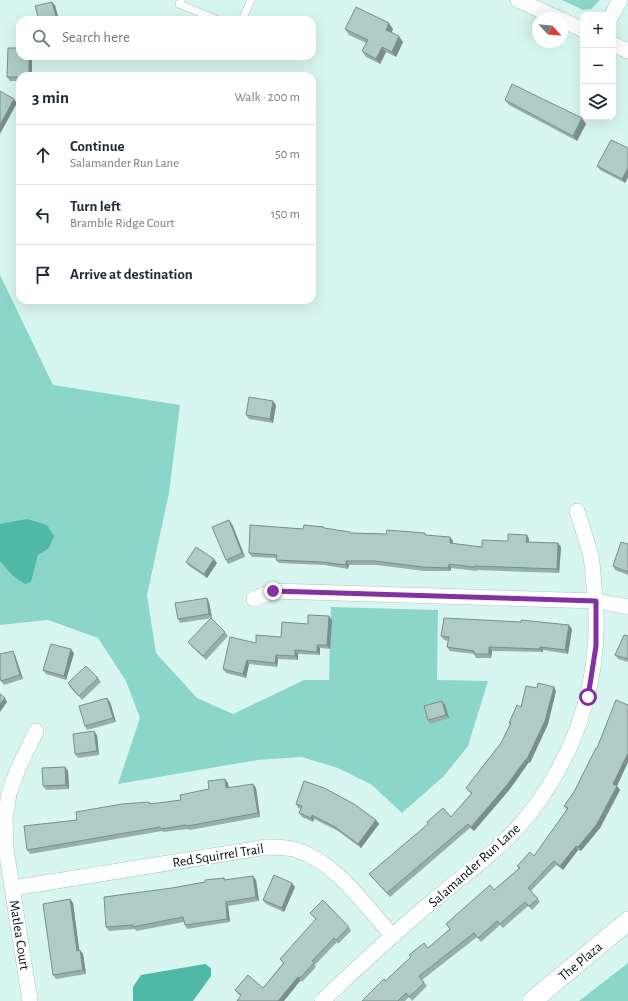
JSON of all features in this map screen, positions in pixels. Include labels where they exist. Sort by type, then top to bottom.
[{"type":"street","points":[[518,0],[544,12]]},
{"type":"street","points":[[614,12],[620,0]]},
{"type":"street","points":[[568,23],[580,29]]},
{"type":"street","points":[[616,45],[628,51]]},
{"type":"street","name":"Salamander Run Lane","points":[[322,1001],[392,935],[501,844],[529,814],[553,779],[572,744],[588,697],[596,646],[596,601],[591,558],[577,511]]},
{"type":"street","points":[[254,599],[273,591],[596,601],[628,607]]},
{"type":"street","name":"Matlea Court","points":[[30,1001],[6,848],[6,813],[11,787],[36,731]]},
{"type":"street","name":"Red Squirrel Trail","points":[[13,888],[267,847],[297,850],[320,862],[337,874],[392,935]]},
{"type":"street","name":"The Plaza","points":[[532,1001],[628,920]]},
{"type":"lane","points":[[181,0],[179,4],[208,16]]},
{"type":"lane","points":[[244,16],[251,0]]},
{"type":"shaded area","points":[[562,0],[600,0],[591,9],[583,10]]},
{"type":"shaded area","points":[[0,275],[53,385],[180,405],[169,493],[147,595],[156,653],[197,698],[233,714],[304,680],[329,680],[331,607],[438,610],[437,680],[488,681],[468,746],[444,776],[402,813],[372,785],[338,768],[302,757],[257,760],[118,784],[140,718],[126,681],[98,638],[48,620],[0,625]]},
{"type":"shaded area","points":[[27,519],[47,525],[54,536],[49,548],[38,555],[31,582],[25,584],[12,575],[0,561],[0,524]]},
{"type":"shaded area","points":[[628,963],[628,1001],[579,1001]]},
{"type":"shaded area","points":[[205,964],[211,968],[211,976],[193,1001],[133,1001],[133,987],[141,975]]},
{"type":"building","points":[[52,2],[56,16],[38,16],[35,6]]},
{"type":"building","points":[[356,7],[389,23],[386,30],[399,36],[392,52],[382,47],[376,59],[362,51],[368,40],[345,29]]},
{"type":"building","points":[[8,48],[16,48],[16,60],[29,60],[29,72],[16,72],[16,77],[7,77]]},
{"type":"building","points":[[512,84],[580,117],[581,120],[573,136],[505,100]]},
{"type":"building","points":[[0,91],[14,99],[0,125]]},
{"type":"building","points":[[611,140],[628,148],[628,168],[622,179],[597,166]]},
{"type":"building","points":[[249,397],[273,401],[270,419],[246,415]]},
{"type":"building","points":[[229,520],[242,553],[226,560],[212,527]]},
{"type":"building","points":[[250,525],[303,529],[304,525],[324,527],[350,533],[386,534],[387,530],[425,533],[425,535],[450,537],[450,543],[482,547],[482,540],[508,541],[508,534],[527,535],[526,542],[558,543],[557,569],[474,567],[449,564],[448,568],[422,567],[375,561],[346,561],[346,565],[321,562],[276,560],[277,555],[249,553]]},
{"type":"building","points":[[621,542],[628,544],[628,572],[613,566]]},
{"type":"building","points":[[196,547],[214,559],[204,574],[186,562]]},
{"type":"building","points":[[207,598],[209,614],[178,619],[175,603]]},
{"type":"building","points":[[308,615],[329,616],[327,645],[317,645],[317,652],[295,650],[295,656],[276,655],[275,663],[247,660],[243,674],[223,669],[230,637],[256,643],[256,635],[281,637],[282,622],[308,624]]},
{"type":"building","points":[[211,618],[225,632],[203,656],[188,642]]},
{"type":"building","points":[[444,618],[521,622],[521,620],[569,625],[565,650],[540,647],[540,649],[489,647],[489,654],[474,654],[474,651],[447,647],[449,637],[441,636]]},
{"type":"building","points":[[624,635],[628,636],[628,659],[615,655]]},
{"type":"building","points":[[51,644],[71,649],[64,676],[43,670]]},
{"type":"building","points":[[13,651],[20,675],[1,681],[0,654]]},
{"type":"building","points":[[86,666],[98,678],[79,696],[68,683]]},
{"type":"building","points":[[538,683],[554,687],[545,721],[527,759],[471,827],[468,824],[387,893],[369,874],[428,824],[427,822],[443,808],[451,817],[472,793],[466,788],[501,743],[511,723],[509,723],[517,705],[521,707],[526,686],[537,688]]},
{"type":"building","points":[[0,694],[5,698],[0,704]]},
{"type":"building","points":[[107,698],[113,718],[85,726],[79,706]]},
{"type":"building","points":[[616,700],[628,705],[628,753],[613,784],[617,786],[597,824],[578,847],[576,846],[560,866],[554,861],[528,888],[538,899],[529,906],[525,902],[500,924],[497,921],[478,938],[474,933],[419,976],[424,983],[409,997],[406,993],[398,1001],[362,1001],[384,979],[385,981],[411,957],[409,955],[424,943],[428,948],[450,929],[446,924],[490,885],[494,890],[520,868],[517,866],[530,852],[534,856],[568,808],[564,806],[574,792],[597,748]]},
{"type":"building","points":[[442,701],[446,715],[428,720],[424,706]]},
{"type":"building","points":[[94,731],[97,751],[75,754],[73,734]]},
{"type":"building","points":[[65,767],[66,785],[43,786],[42,768]]},
{"type":"building","points":[[225,779],[226,788],[253,784],[258,813],[187,826],[161,829],[160,827],[27,850],[24,826],[77,820],[76,812],[122,804],[149,802],[150,804],[181,800],[180,795],[209,789],[208,781]]},
{"type":"building","points":[[304,781],[324,788],[354,804],[376,820],[358,844],[335,827],[312,815],[311,818],[299,813],[302,806],[296,804]]},
{"type":"building","points":[[274,875],[292,883],[282,908],[263,900]]},
{"type":"building","points":[[253,876],[256,897],[226,902],[227,919],[185,925],[183,917],[133,927],[133,925],[106,927],[104,897],[172,888],[205,882],[205,880],[224,878],[224,880]]},
{"type":"building","points":[[70,899],[77,951],[80,950],[83,970],[53,975],[43,904]]},
{"type":"building","points":[[323,900],[349,927],[336,940],[334,938],[312,961],[314,963],[300,978],[298,977],[278,1001],[237,1001],[241,995],[235,990],[248,975],[263,988],[284,963],[280,959],[316,919],[310,913]]},
{"type":"route","points":[[273,591],[596,601],[596,646],[588,697]]}]
